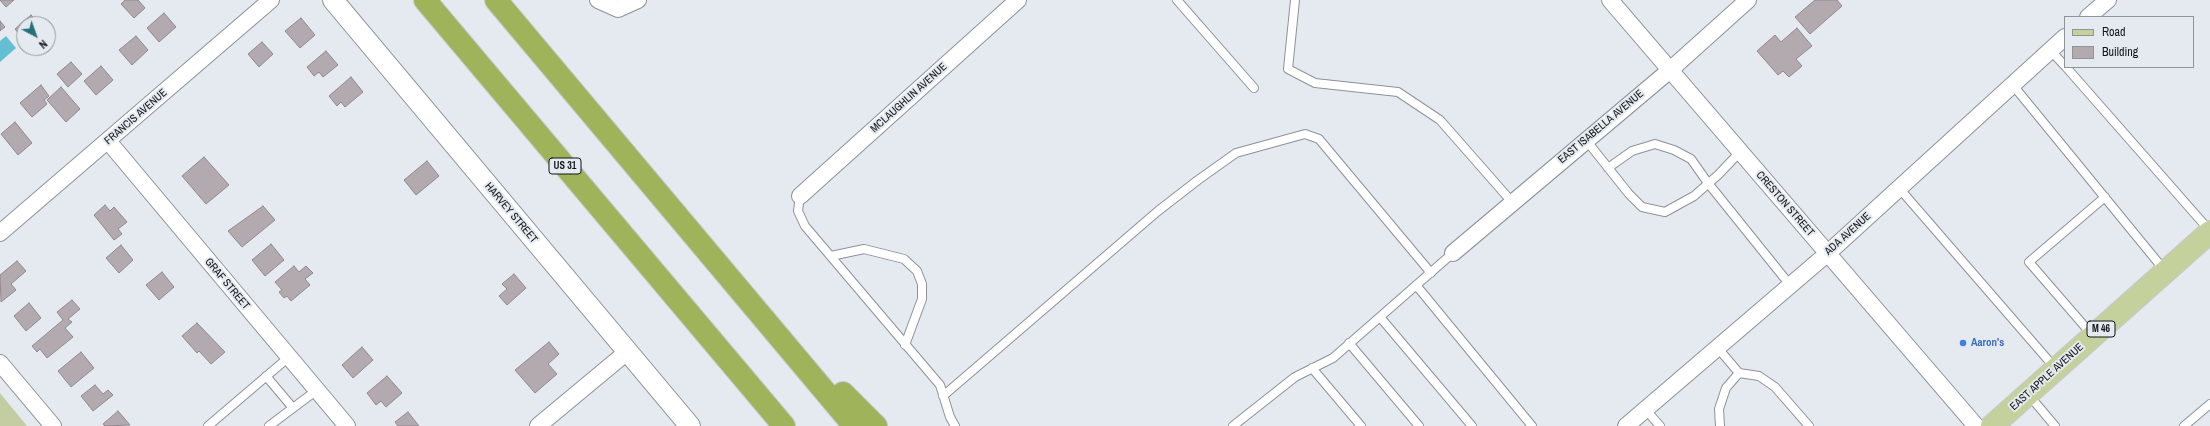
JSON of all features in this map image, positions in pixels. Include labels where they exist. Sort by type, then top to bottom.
[{"type":"highway","name":"US 31","points":[[425,0],[784,426]]},
{"type":"highway","points":[[496,0],[854,426]]},
{"type":"highway","points":[[747,297],[876,426]]},
{"type":"highway","points":[[704,332],[753,409],[767,426]]},
{"type":"main road","name":"EAST APPLE AVENUE","points":[[1992,426],[2210,232]]},
{"type":"street","name":"FRANCIS AVENUE","points":[[0,233],[271,0]]},
{"type":"street","name":"HARVEY STREET","points":[[333,0],[690,426]]},
{"type":"street","points":[[598,0],[618,9],[638,0]]},
{"type":"street","name":"MCLAUGHLIN AVENUE","points":[[800,196],[1018,0]]},
{"type":"street","name":"CRESTON STREET","points":[[1610,0],[1669,71],[1828,252],[1976,426]]},
{"type":"street","name":"EAST ISABELLA AVENUE","points":[[1454,253],[1512,202],[1669,71],[1748,0]]},
{"type":"street","points":[[2089,16],[2108,0]]},
{"type":"street","name":"ADA AVENUE","points":[[1626,426],[1828,252],[2064,38]]},
{"type":"street","name":"GRAF STREET","points":[[108,141],[347,426]]},
{"type":"street","points":[[538,426],[627,352]]},
{"type":"street","points":[[0,363],[53,426]]},
{"type":"lane","points":[[1177,0],[1254,88]]},
{"type":"lane","points":[[1295,0],[1288,69],[1315,83],[1398,92],[1440,120],[1512,202]]},
{"type":"lane","points":[[2050,50],[2064,66]]},
{"type":"lane","points":[[2066,68],[2210,232]]},
{"type":"lane","points":[[2012,84],[2165,272]]},
{"type":"lane","points":[[943,396],[1158,211],[1198,180],[1236,153],[1305,134],[1319,139],[1431,273]]},
{"type":"lane","points":[[1586,140],[1642,207],[1665,212],[1694,196],[1740,152]]},
{"type":"lane","points":[[1608,168],[1632,151],[1655,144],[1674,150],[1691,160],[1790,285]]},
{"type":"lane","points":[[1899,188],[2056,369]]},
{"type":"lane","points":[[800,196],[798,211],[805,226],[940,385],[950,417],[955,426]]},
{"type":"lane","points":[[2093,336],[2029,262],[2105,197]]},
{"type":"lane","points":[[831,256],[864,249],[904,259],[916,271],[922,284],[922,299],[905,345]]},
{"type":"lane","points":[[1233,426],[1294,377],[1333,358],[1454,253]]},
{"type":"lane","points":[[1416,285],[1532,426]]},
{"type":"lane","points":[[1380,317],[1472,426]]},
{"type":"lane","points":[[1349,343],[1419,426]]},
{"type":"lane","points":[[1717,347],[1739,374],[1759,376],[1775,387],[1809,426]]},
{"type":"lane","points":[[208,426],[289,357]]},
{"type":"lane","points":[[1312,368],[1361,426]]},
{"type":"lane","points":[[1720,426],[1719,409],[1726,388],[1739,374]]},
{"type":"lane","points":[[266,376],[293,408]]},
{"type":"lane","points":[[269,426],[317,390]]},
{"type":"lane","points":[[2028,394],[2055,426]]},
{"type":"lane","points":[[2184,426],[2210,404]]},
{"type":"lane","points":[[1645,409],[1660,426]]},
{"type":"green space","points":[[0,393],[27,426],[0,426]]},
{"type":"water","points":[[6,36],[16,48],[0,62],[0,41]]},
{"type":"building","points":[[0,0],[14,0],[6,7]]},
{"type":"building","points":[[125,0],[138,0],[145,8],[134,18],[121,4]]},
{"type":"building","points":[[1815,0],[1837,0],[1842,6],[1810,34],[1795,17]]},
{"type":"building","points":[[164,13],[176,27],[159,42],[147,28]]},
{"type":"building","points":[[301,18],[315,35],[300,48],[285,31]]},
{"type":"building","points":[[0,21],[5,27],[0,31]]},
{"type":"building","points":[[1797,28],[1812,46],[1796,59],[1802,66],[1789,77],[1783,71],[1778,75],[1757,51],[1775,35],[1781,42]]},
{"type":"building","points":[[136,36],[148,50],[132,65],[119,50]]},
{"type":"building","points":[[262,42],[273,54],[259,67],[248,54]]},
{"type":"building","points":[[326,51],[338,65],[323,77],[319,72],[314,76],[307,67]]},
{"type":"building","points":[[71,62],[82,74],[68,87],[57,74]]},
{"type":"building","points":[[101,66],[113,80],[96,95],[84,81]]},
{"type":"building","points":[[351,77],[363,92],[345,107],[341,102],[337,106],[329,96]]},
{"type":"building","points":[[41,85],[49,96],[44,100],[47,104],[32,117],[20,103]]},
{"type":"building","points":[[61,87],[80,109],[66,122],[47,100]]},
{"type":"building","points":[[15,122],[32,143],[18,155],[1,134]]},
{"type":"building","points":[[204,157],[229,185],[206,204],[182,176]]},
{"type":"building","points":[[427,161],[439,176],[416,195],[404,180]]},
{"type":"building","points":[[105,205],[110,211],[114,207],[127,222],[118,229],[122,234],[114,240],[94,215]]},
{"type":"building","points":[[263,206],[275,220],[242,247],[228,231]]},
{"type":"building","points":[[271,244],[284,260],[265,276],[252,260]]},
{"type":"building","points":[[121,245],[133,260],[119,273],[106,258]]},
{"type":"building","points":[[17,261],[26,271],[11,284],[16,290],[1,302],[0,275]]},
{"type":"building","points":[[294,266],[299,272],[306,266],[313,273],[305,279],[310,285],[291,301],[287,296],[284,298],[279,292],[282,290],[275,282]]},
{"type":"building","points":[[162,272],[174,287],[159,300],[146,285]]},
{"type":"building","points":[[514,274],[526,288],[507,305],[499,296],[507,289],[502,284]]},
{"type":"building","points":[[72,300],[80,309],[68,319],[72,322],[65,328],[73,337],[47,358],[40,349],[37,352],[32,346],[63,320],[57,312]]},
{"type":"building","points":[[29,303],[41,318],[26,331],[14,316]]},
{"type":"building","points":[[197,323],[225,352],[211,364],[199,351],[197,353],[182,336]]},
{"type":"building","points":[[549,342],[559,354],[548,364],[557,374],[535,393],[515,370]]},
{"type":"building","points":[[362,347],[373,360],[353,378],[342,365]]},
{"type":"building","points":[[81,352],[94,368],[71,387],[58,371]]},
{"type":"building","points":[[387,376],[402,393],[386,407],[381,401],[376,405],[367,393]]},
{"type":"building","points":[[95,385],[103,394],[108,390],[113,395],[93,411],[81,396]]},
{"type":"building","points":[[118,411],[130,425],[105,426],[103,424]]},
{"type":"building","points":[[408,412],[419,426],[398,426],[395,422]]},
{"type":"place","name":"Aaron's","points":[[1963,343]]}]
